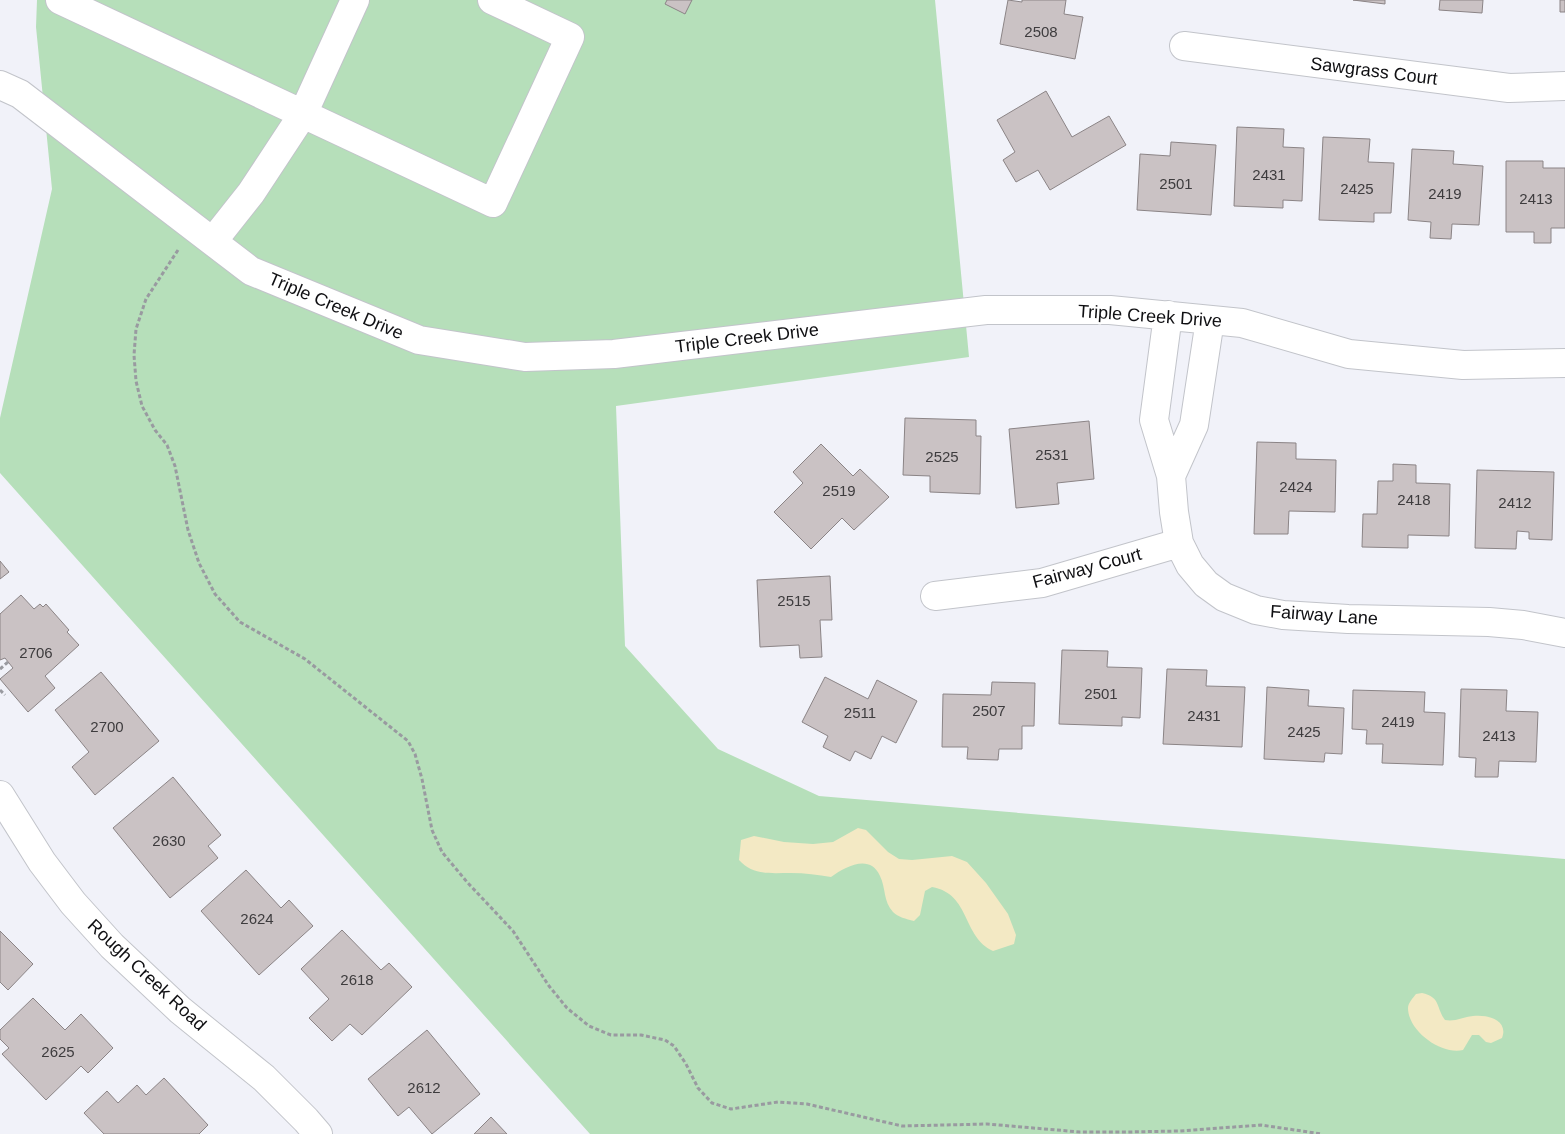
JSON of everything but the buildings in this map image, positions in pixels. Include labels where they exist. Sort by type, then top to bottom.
[{"type":"street","points":[[60,0],[493,203],[570,37],[492,0]]},
{"type":"street","points":[[204,235],[251,193],[303,114],[355,0]]},
{"type":"street","name":"Sawgrass Court","points":[[1184,46],[1509,88],[1565,86]]},
{"type":"street","name":"Triple Creek Drive","points":[[0,85],[20,94],[251,271],[419,340],[525,357],[614,354],[986,310],[1110,310],[1242,323],[1348,354],[1463,365],[1565,363]]},
{"type":"street","name":"Fairway Lane","points":[[1168,316],[1154,420],[1171,476],[1179,543],[1190,565],[1206,584],[1224,597],[1256,610],[1283,615],[1348,619],[1523,624],[1565,633]]},
{"type":"street","name":"Fairway Lane","points":[[1171,476],[1194,425],[1210,320]]},
{"type":"street","name":"Fairway Court","points":[[935,596],[1042,583],[1179,543]]},
{"type":"street","name":"Rough Creek Road","points":[[0,795],[48,870],[73,903],[112,946],[186,1015],[264,1078],[300,1113],[318,1134]]},
{"type":"path","points":[[204,235],[170,260],[146,299],[136,329],[134,355],[136,381],[142,406],[155,430],[167,445],[175,466],[188,530],[199,563],[215,594],[240,622],[304,659],[408,741],[415,754],[422,779],[432,830],[442,852],[513,931],[549,986],[567,1008],[589,1026],[611,1035],[641,1035],[665,1040],[674,1046],[698,1088],[712,1103],[731,1108],[752,1107],[778,1102],[807,1104],[902,1126],[988,1124],[1080,1132],[1128,1132],[1180,1131],[1261,1125],[1322,1134]]},
{"type":"path","points":[[0,669],[8,662]]},
{"type":"path","points":[[0,690],[5,696]]},
{"type":"green space","points":[[37,0],[935,0],[969,357],[616,406],[625,646],[718,749],[819,796],[1565,859],[1565,1134],[590,1134],[0,473],[0,418],[52,189],[36,27]]},
{"type":"sand","points":[[858,828],[866,830],[888,852],[899,859],[912,860],[952,856],[967,862],[986,883],[1008,914],[1016,935],[1014,944],[993,951],[983,945],[954,898],[945,891],[932,887],[925,891],[920,915],[914,921],[897,915],[890,908],[886,899],[880,876],[876,869],[870,865],[857,864],[850,866],[831,877],[801,873],[757,871],[750,869],[739,860],[741,840],[754,836],[784,842],[813,844],[833,842]]},
{"type":"sand","points":[[1422,993],[1435,1000],[1445,1020],[1479,1016],[1490,1017],[1500,1023],[1503,1032],[1502,1038],[1491,1043],[1486,1042],[1479,1035],[1472,1035],[1463,1050],[1454,1051],[1445,1049],[1427,1040],[1409,1017],[1408,1008],[1416,994]]}]
